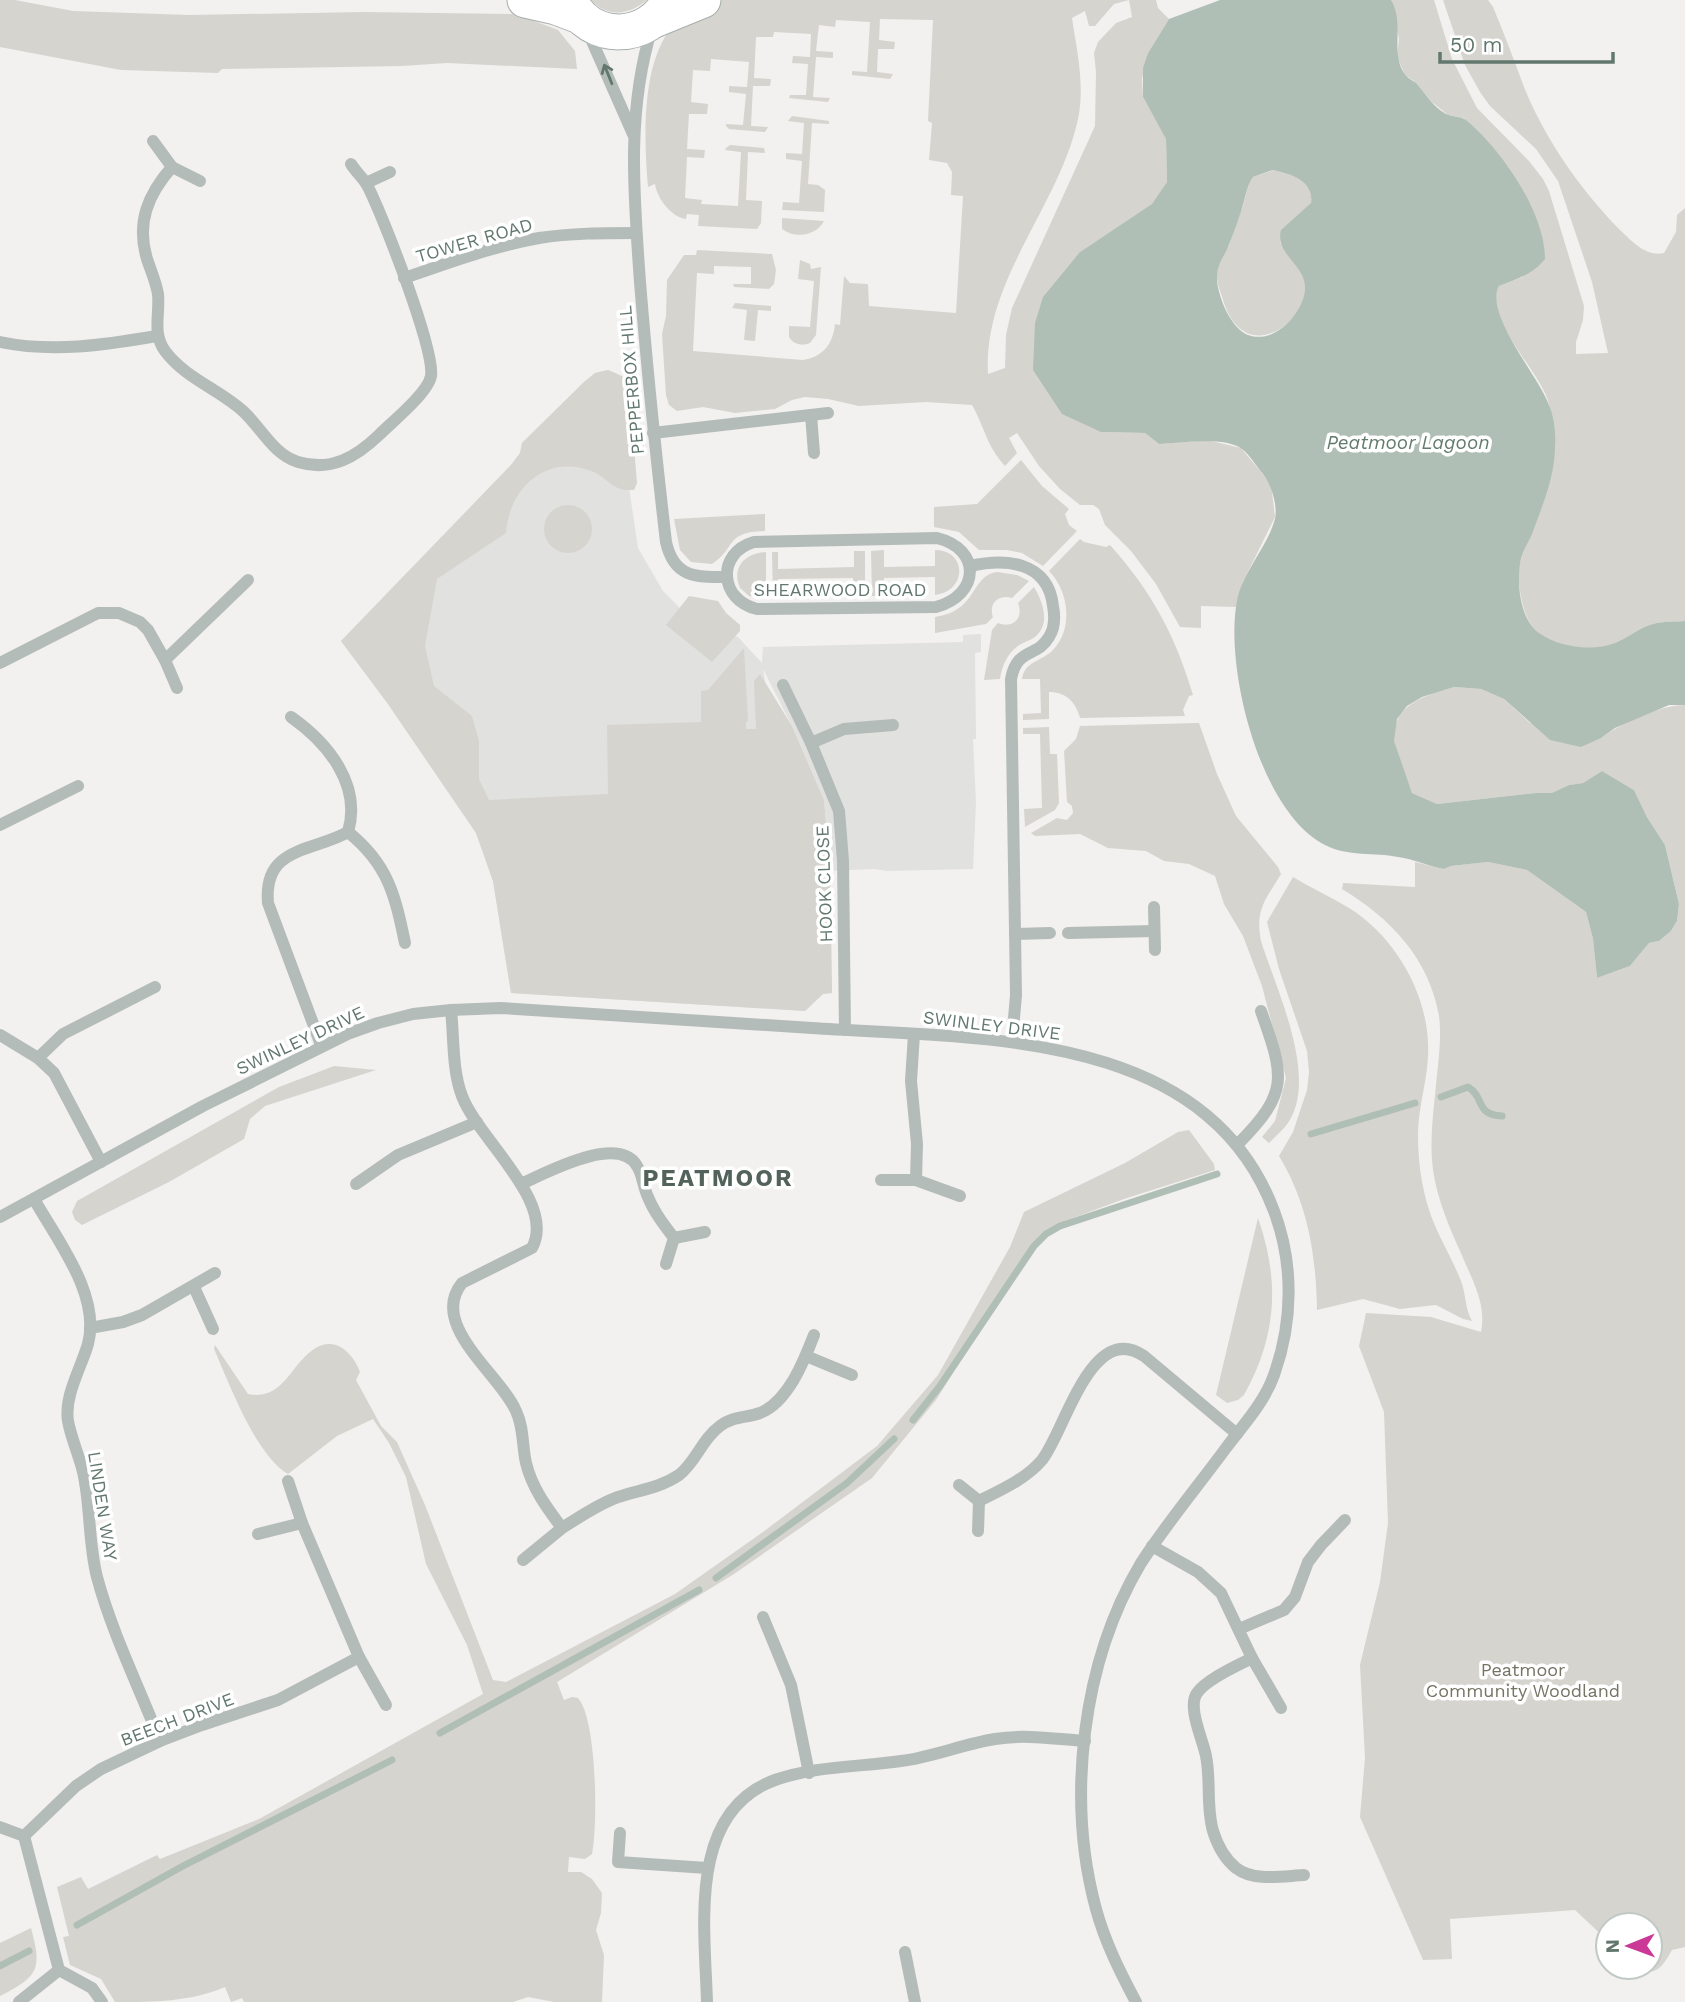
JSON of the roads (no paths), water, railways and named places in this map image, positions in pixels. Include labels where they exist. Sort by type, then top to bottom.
[{"type":"main road","points":[[525,0],[575,8],[592,25],[620,33],[635,31],[662,10],[702,0]]},
{"type":"street","name":"PEPPERBOX HILL","points":[[575,8],[603,61],[633,134]]},
{"type":"street","name":"PEPPERBOX HILL","points":[[662,10],[643,56],[633,134],[636,233],[653,433],[669,556],[690,575],[727,577]]},
{"type":"street","points":[[153,141],[172,167],[200,181]]},
{"type":"street","name":"TOWER ROAD","points":[[157,336],[166,353],[178,365],[241,408],[286,456],[298,462],[312,464],[338,462],[360,452],[424,390],[431,374],[429,356],[404,278],[366,183],[351,164]]},
{"type":"street","points":[[0,342],[31,347],[67,348],[157,336],[157,290],[144,246],[143,223],[149,199],[172,167]]},
{"type":"street","points":[[366,183],[390,172]]},
{"type":"street","name":"TOWER ROAD","points":[[404,278],[474,254],[517,243],[572,235],[636,233]]},
{"type":"street","points":[[653,433],[828,413]]},
{"type":"street","points":[[811,415],[814,453]]},
{"type":"street","points":[[727,577],[734,554],[748,543],[937,538],[960,548],[970,566],[1003,561],[1025,566],[1044,582],[1052,598],[1054,614],[1051,635],[1045,643],[1019,659],[1013,668],[1011,679],[1016,995],[1012,1041]]},
{"type":"street","name":"SHEARWOOD ROAD","points":[[727,577],[731,592],[739,602],[757,609],[936,607],[959,598],[970,579],[970,566]]},
{"type":"street","points":[[165,660],[248,580]]},
{"type":"street","points":[[0,663],[84,618],[98,612],[107,612],[130,616],[140,622],[156,643],[177,688]]},
{"type":"street","name":"HOOK CLOSE","points":[[783,685],[833,793],[841,827],[845,1030]]},
{"type":"street","points":[[290,717],[312,733],[344,776],[352,801],[348,832]]},
{"type":"street","points":[[811,743],[844,729],[893,725]]},
{"type":"street","points":[[0,825],[78,786]]},
{"type":"street","points":[[348,832],[371,854],[384,872],[394,893],[405,943]]},
{"type":"street","points":[[321,1045],[268,903],[268,885],[276,867],[291,853],[348,832]]},
{"type":"street","points":[[1154,907],[1155,950]]},
{"type":"street","points":[[1068,933],[1154,931]]},
{"type":"street","points":[[1015,934],[1050,933]]},
{"type":"street","points":[[38,1058],[63,1034],[155,987]]},
{"type":"street","name":"SWINLEY DRIVE","points":[[0,1217],[321,1045],[378,1023],[414,1014],[451,1010],[501,1008],[1012,1041],[1100,1060],[1148,1079],[1199,1110],[1238,1144],[1263,1185],[1281,1231],[1288,1273],[1289,1301],[1286,1329],[1266,1394],[1152,1546],[1125,1590],[1099,1660],[1085,1741],[1082,1776],[1087,1866],[1111,1951],[1136,2002]]},
{"type":"street","points":[[451,1010],[461,1094],[477,1122],[521,1184],[539,1224],[532,1248],[462,1283],[452,1300],[453,1312],[468,1346],[514,1406],[523,1433],[526,1463],[532,1480],[538,1494],[562,1528]]},
{"type":"street","points":[[1238,1144],[1265,1114],[1278,1083],[1278,1060],[1261,1011]]},
{"type":"street","points":[[914,1034],[911,1081],[917,1144],[916,1180]]},
{"type":"street","points":[[0,1035],[38,1058],[54,1073],[101,1162]]},
{"type":"street","points":[[356,1184],[398,1155],[477,1122]]},
{"type":"street","points":[[521,1184],[579,1159],[602,1154],[626,1157],[636,1163],[652,1205],[674,1238]]},
{"type":"street","points":[[881,1180],[916,1180],[960,1196]]},
{"type":"street","name":"LINDEN WAY","points":[[34,1199],[80,1280],[90,1312],[88,1342],[70,1398],[68,1421],[83,1471],[89,1531],[98,1579],[160,1741]]},
{"type":"street","points":[[674,1238],[705,1232]]},
{"type":"street","points":[[666,1264],[674,1238]]},
{"type":"street","points":[[90,1328],[123,1322],[142,1315],[215,1273]]},
{"type":"street","points":[[194,1287],[213,1329]]},
{"type":"street","points":[[523,1560],[562,1528],[608,1501],[656,1487],[679,1475],[689,1466],[707,1438],[730,1419],[761,1413],[780,1398],[806,1356],[814,1335]]},
{"type":"street","points":[[979,1501],[1019,1480],[1040,1462],[1049,1450],[1077,1390],[1116,1348],[1131,1348],[1144,1356],[1237,1434]]},
{"type":"street","points":[[806,1356],[852,1375]]},
{"type":"street","points":[[288,1481],[302,1523],[359,1657],[386,1705]]},
{"type":"street","points":[[959,1485],[979,1501]]},
{"type":"street","points":[[978,1531],[979,1501]]},
{"type":"street","points":[[1239,1629],[1284,1610],[1295,1597],[1308,1562],[1345,1520]]},
{"type":"street","points":[[258,1534],[302,1523]]},
{"type":"street","points":[[1152,1546],[1210,1581],[1227,1601],[1252,1658],[1281,1708]]},
{"type":"street","points":[[763,1617],[791,1685],[809,1773]]},
{"type":"street","name":"BEECH DRIVE","points":[[24,1836],[90,1776],[160,1741],[278,1700],[359,1657]]},
{"type":"street","points":[[1252,1658],[1206,1685],[1197,1692],[1194,1699],[1196,1722],[1208,1766],[1212,1825],[1224,1854],[1242,1871],[1256,1876],[1304,1875]]},
{"type":"street","points":[[707,2002],[707,1868],[724,1819],[739,1802],[757,1788],[776,1780],[809,1773],[906,1761],[993,1739],[1018,1736],[1085,1741]]},
{"type":"street","points":[[0,1826],[24,1836],[59,1970],[92,1989],[102,2002]]},
{"type":"street","points":[[620,1833],[618,1862],[707,1868]]},
{"type":"street","points":[[905,1952],[915,2002]]},
{"type":"street","points":[[19,2002],[59,1970]]},
{"type":"water","name":"Peatmoor Lagoon","points":[[1220,0],[1391,0],[1397,18],[1398,56],[1405,74],[1441,111],[1464,119],[1479,132],[1506,164],[1529,202],[1538,222],[1545,259],[1530,272],[1499,286],[1496,298],[1505,328],[1549,405],[1555,431],[1550,480],[1521,560],[1519,582],[1524,611],[1539,633],[1556,642],[1576,647],[1606,646],[1653,624],[1685,621],[1685,705],[1669,705],[1615,728],[1581,747],[1550,740],[1504,699],[1481,689],[1454,687],[1422,697],[1407,706],[1397,719],[1394,741],[1412,793],[1437,804],[1552,793],[1569,785],[1583,783],[1602,771],[1634,790],[1665,845],[1679,904],[1677,921],[1671,931],[1659,941],[1649,943],[1630,966],[1597,978],[1593,939],[1586,912],[1527,870],[1488,862],[1444,869],[1404,858],[1343,851],[1325,845],[1302,828],[1282,803],[1265,771],[1242,699],[1236,662],[1234,629],[1237,601],[1249,570],[1272,529],[1276,513],[1275,501],[1266,478],[1248,454],[1235,445],[1202,441],[1159,444],[1145,433],[1101,432],[1062,414],[1033,370],[1035,323],[1043,297],[1080,252],[1152,204],[1167,182],[1166,139],[1143,97],[1143,68],[1148,53],[1169,19]],"holes":[[[1273,170],[1294,176],[1305,184],[1311,195],[1311,203],[1281,230],[1280,239],[1287,255],[1303,277],[1305,286],[1301,304],[1290,320],[1275,332],[1257,337],[1248,335],[1231,320],[1220,296],[1217,271],[1241,212],[1248,186],[1253,177]]]},
{"type":"waterway","points":[[1441,1097],[1468,1087],[1484,1109],[1493,1115],[1502,1116]]},
{"type":"waterway","points":[[1311,1134],[1415,1103]]},
{"type":"waterway","points":[[913,1420],[940,1386],[1034,1246],[1046,1234],[1060,1226],[1217,1174]]},
{"type":"waterway","points":[[716,1578],[847,1483],[894,1439]]},
{"type":"waterway","points":[[440,1733],[699,1590]]},
{"type":"waterway","points":[[77,1925],[183,1866],[392,1760]]},
{"type":"waterway","points":[[0,1966],[29,1951]]},
{"type":"district","name":"PEATMOOR","points":[[718,1178]]},
{"type":"park label","name":"Peatmoor Community Woodland","points":[[1523,1679]]}]
